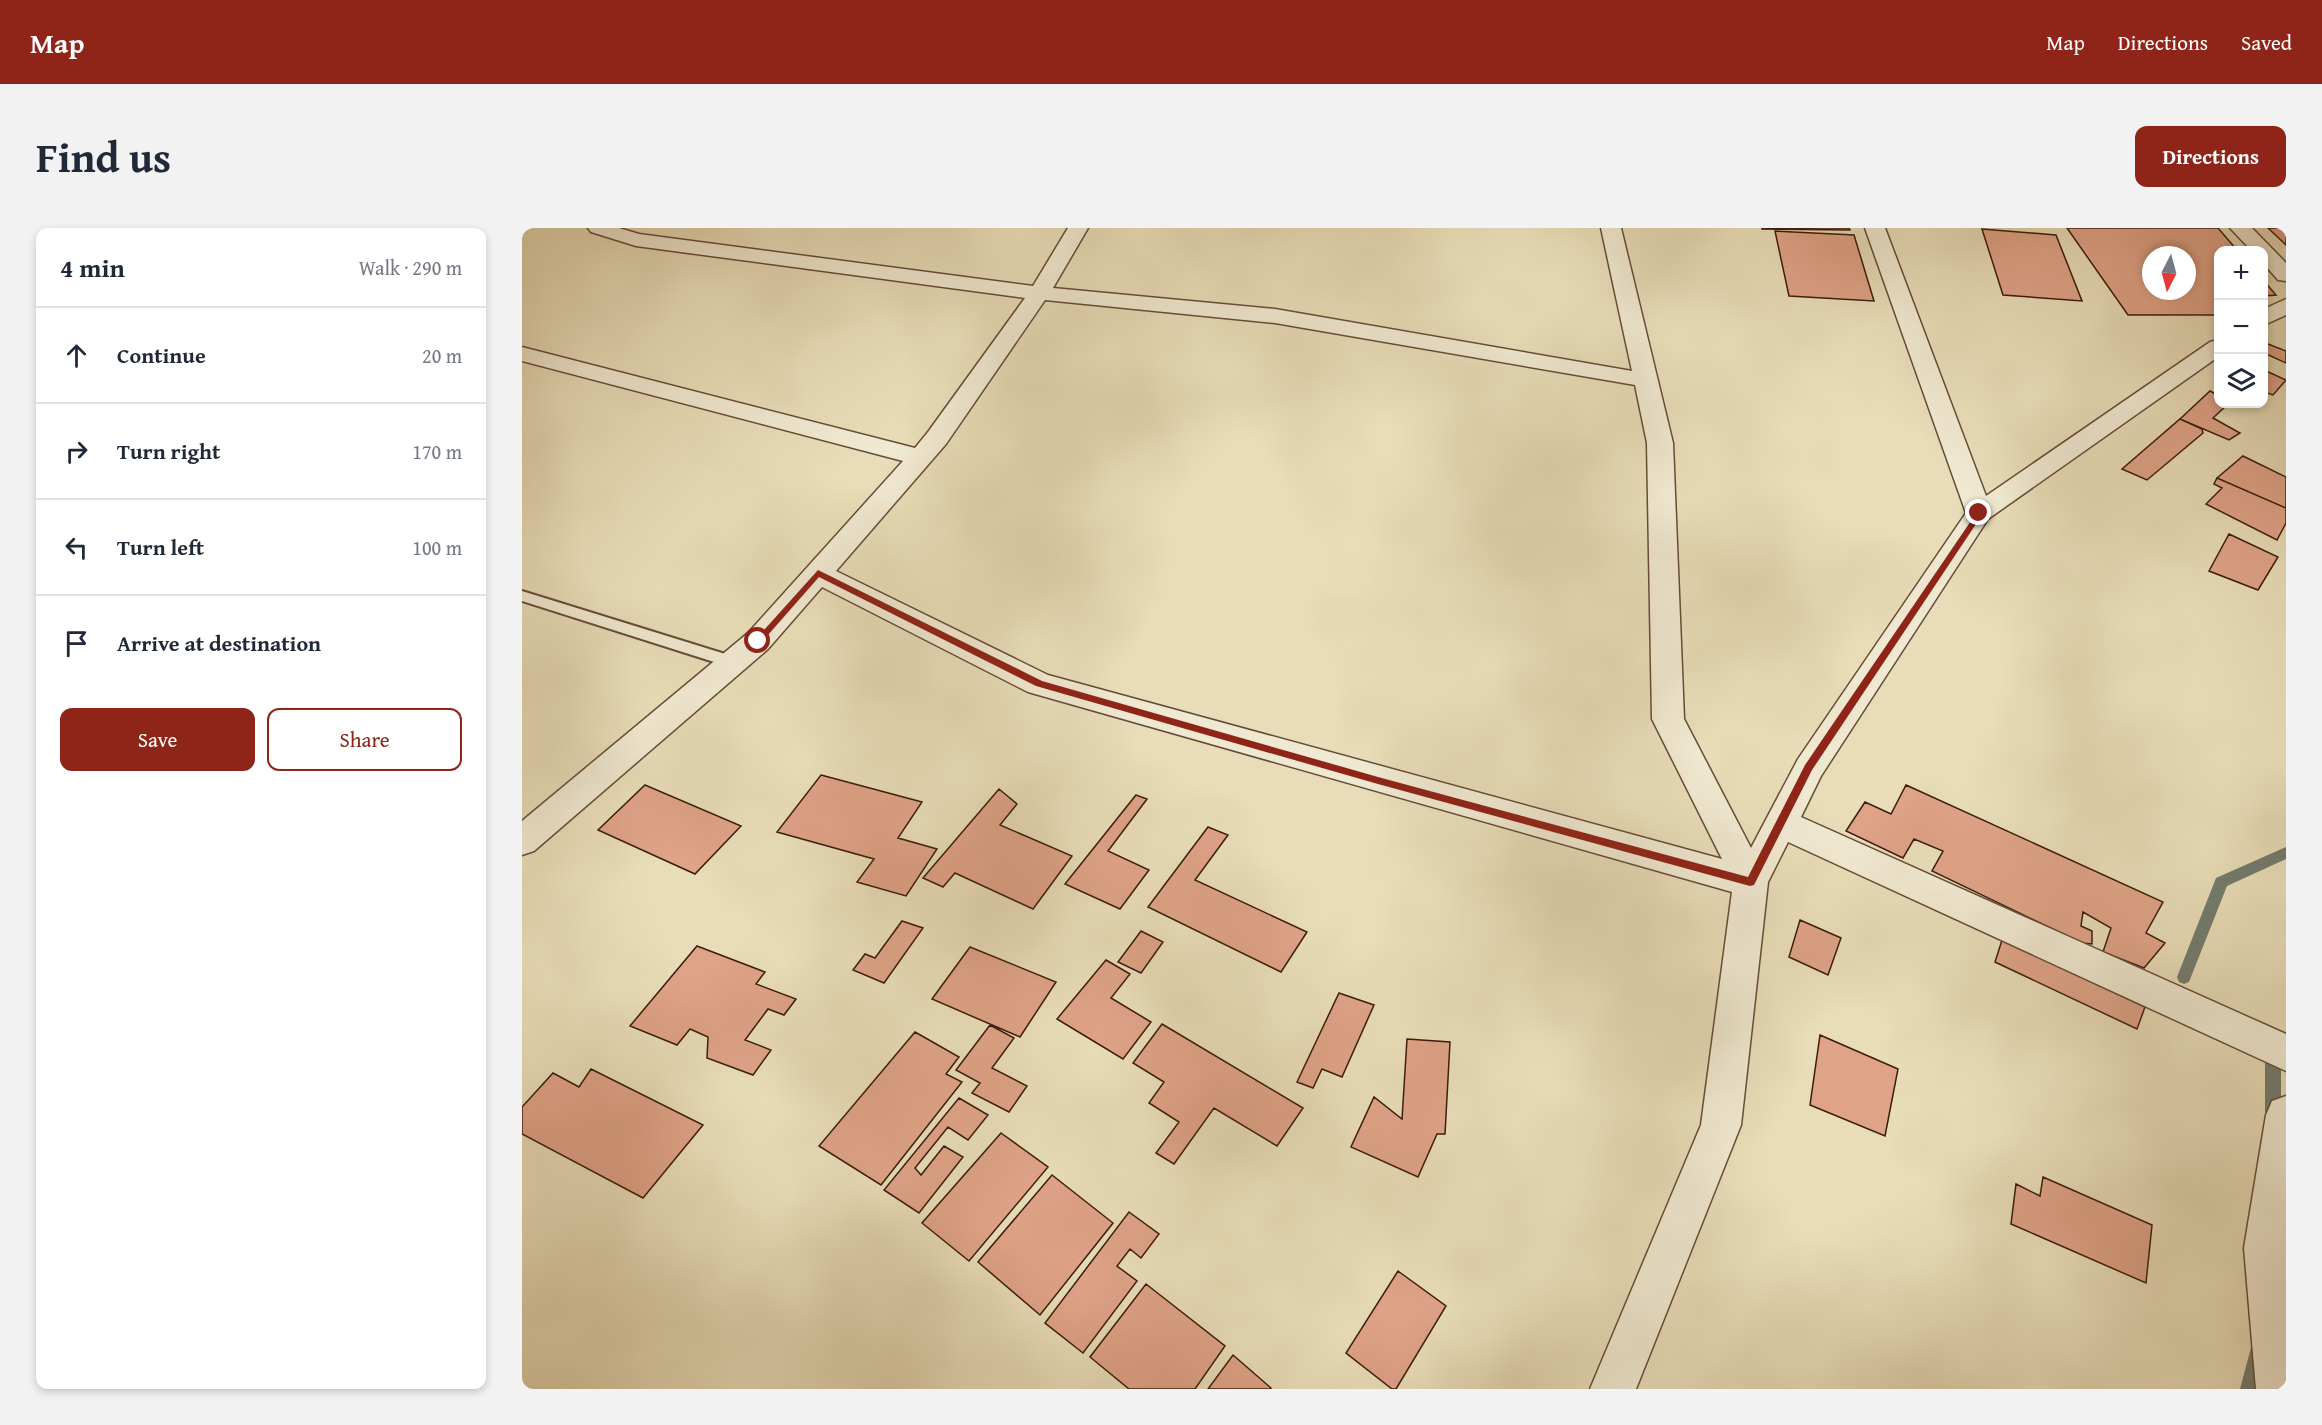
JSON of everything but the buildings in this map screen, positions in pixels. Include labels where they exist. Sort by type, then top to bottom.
[{"type":"street","points":[[598,228],[636,240],[1039,293],[1275,316],[1645,380]]},
{"type":"street","points":[[522,841],[758,641],[937,438],[1039,293],[1078,228]]},
{"type":"street","points":[[1611,228],[1660,444],[1668,719],[1750,882]]},
{"type":"street","points":[[1875,228],[1979,513]]},
{"type":"street","points":[[2240,228],[2258,246]]},
{"type":"street","points":[[2268,256],[2286,275]]},
{"type":"street","points":[[2268,316],[2286,306]]},
{"type":"street","points":[[1613,1389],[1721,1125],[1750,882],[1809,768],[1979,513],[2214,350]]},
{"type":"street","points":[[522,354],[920,457]]},
{"type":"street","points":[[818,573],[1039,684],[1389,784],[1750,882]]},
{"type":"street","points":[[1781,823],[2286,1053]]},
{"type":"street","points":[[2279,1389],[2265,1248],[2286,1115]]},
{"type":"lane","points":[[522,596],[733,662]]},
{"type":"waterway","points":[[2184,977],[2221,882],[2286,853]]},
{"type":"waterway","points":[[2273,1059],[2273,1117]]},
{"type":"waterway","points":[[2249,1389],[2258,1350]]},
{"type":"route","points":[[758,641],[818,573],[1039,684],[1750,882],[1809,768],[1979,513]]}]
